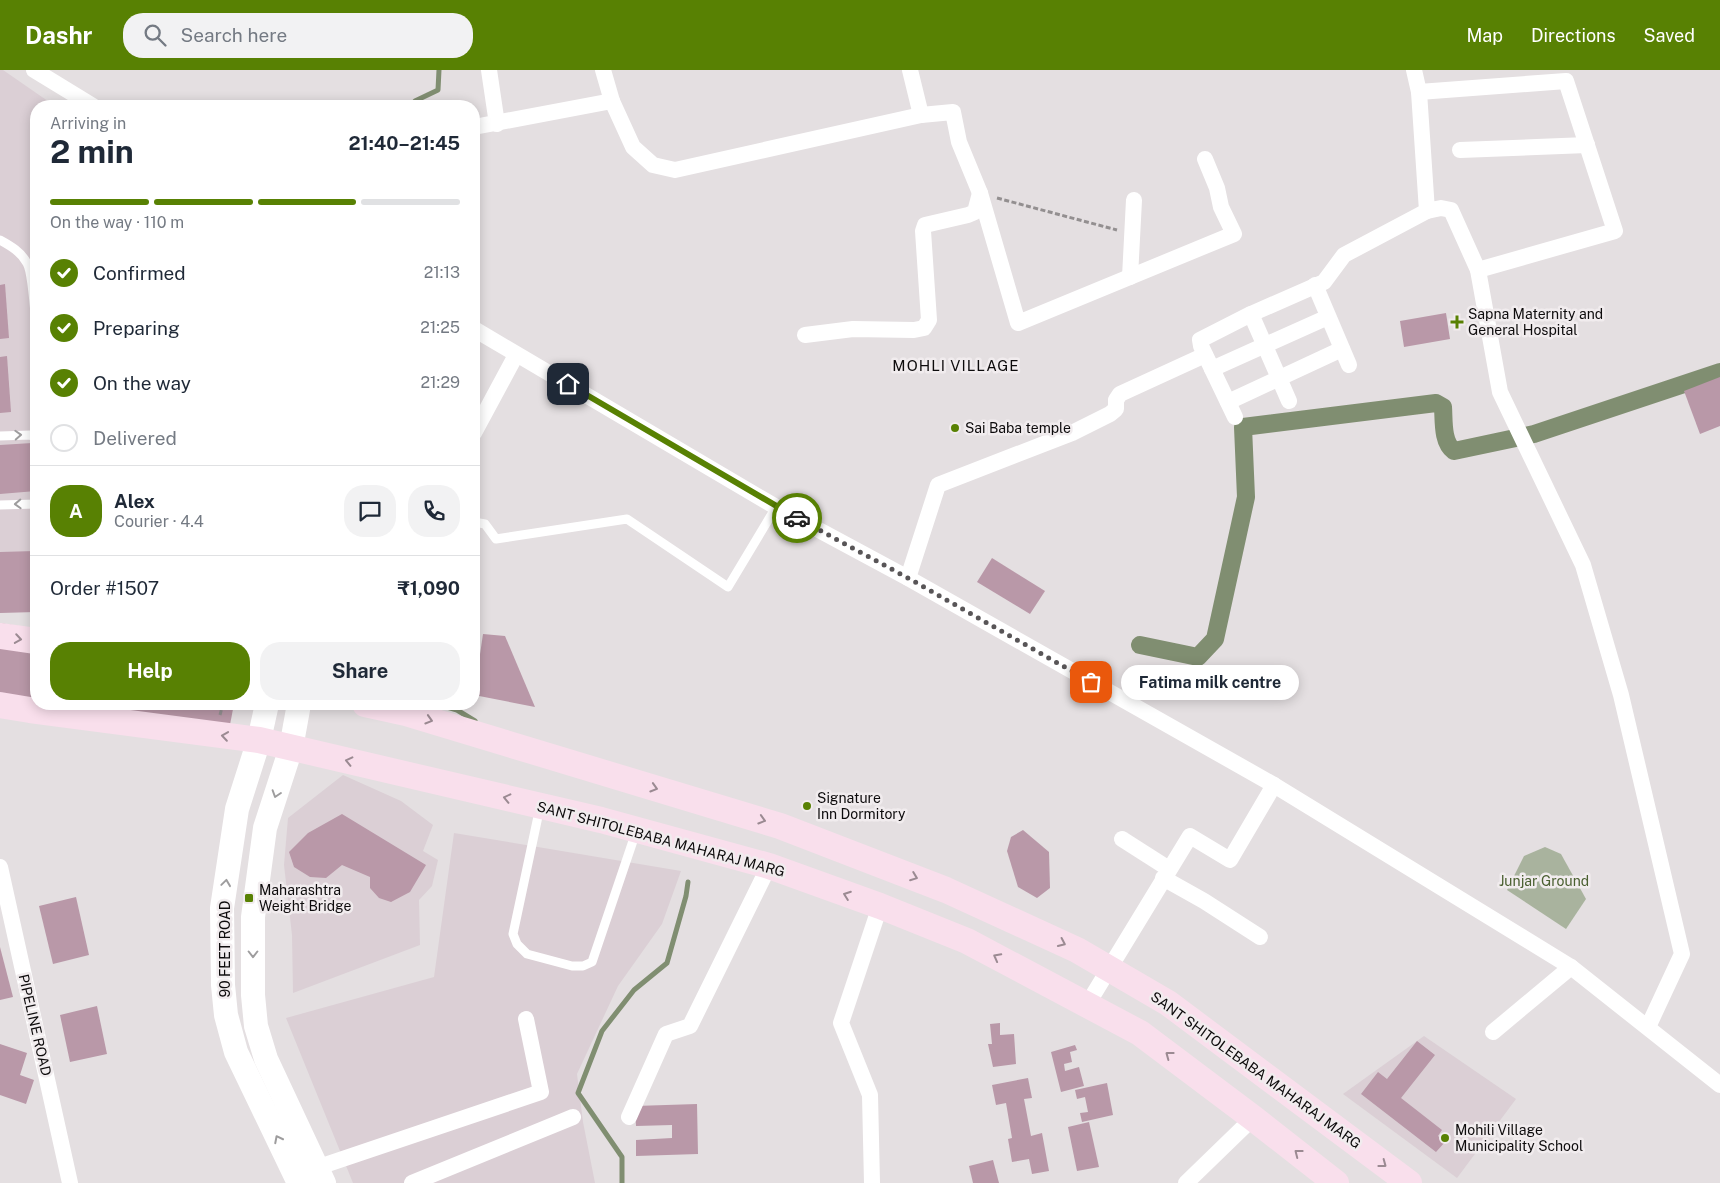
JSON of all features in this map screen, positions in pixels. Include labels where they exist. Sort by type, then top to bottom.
[{"type":"main road","points":[[0,636],[30,640]]},
{"type":"main road","name":"SANT SHITOLEBABA MAHARAJ MARG","points":[[0,704],[30,710],[260,740],[637,830],[768,866],[880,906],[967,941],[1140,1033],[1336,1183]]},
{"type":"main road","name":"SANT SHITOLEBABA MAHARAJ MARG","points":[[392,710],[780,826],[946,890],[1077,950],[1168,1003],[1409,1183]]},
{"type":"main road","points":[[714,851],[724,809]]},
{"type":"street","points":[[34,70],[83,100]]},
{"type":"street","points":[[489,70],[496,124]]},
{"type":"street","points":[[604,70],[612,101],[633,147],[653,165],[675,170],[921,115],[953,112],[959,142],[980,193],[1018,323],[1234,234],[1221,207],[1216,188],[1204,159]]},
{"type":"street","points":[[910,70],[921,115]]},
{"type":"street","points":[[1414,70],[1419,92],[1427,211]]},
{"type":"street","points":[[1419,92],[1566,81],[1615,231],[1478,270]]},
{"type":"street","points":[[480,126],[612,101]]},
{"type":"street","points":[[1460,150],[1587,145]]},
{"type":"street","points":[[805,335],[853,330],[914,330],[924,328],[929,320],[923,231],[925,225],[974,212],[980,193]]},
{"type":"street","points":[[1130,277],[1134,200]]},
{"type":"street","points":[[1235,417],[1208,362],[1200,340],[1252,314],[1324,282],[1344,255],[1427,211],[1441,208],[1451,210],[1478,270],[1500,392],[1523,444],[1583,565],[1621,695],[1682,954],[1648,1027]]},
{"type":"street","points":[[1315,285],[1349,365]]},
{"type":"street","points":[[1252,314],[1289,401]]},
{"type":"street","points":[[908,578],[938,486],[1072,433],[1110,414],[1116,409],[1116,400],[1120,394],[1208,362],[1266,346],[1328,317]]},
{"type":"street","points":[[480,333],[776,506],[908,578],[1274,785],[1571,967],[1720,1085]]},
{"type":"street","points":[[1228,402],[1278,377],[1342,349]]},
{"type":"street","points":[[480,422],[516,355]]},
{"type":"street","name":"90 FEET ROAD","points":[[266,710],[260,740],[236,810],[222,908],[226,1015],[236,1052],[309,1177]]},
{"type":"street","name":"90 FEET ROAD","points":[[298,710],[290,748],[265,828],[253,917],[253,995],[256,1026],[266,1059],[309,1177]]},
{"type":"street","points":[[1087,1004],[1190,836],[1230,860],[1274,785]]},
{"type":"street","points":[[1122,839],[1204,901],[1260,938]]},
{"type":"street","points":[[629,1117],[666,1034],[690,1026],[768,866]]},
{"type":"street","name":"PIPELINE ROAD","points":[[0,867],[70,1183]]},
{"type":"street","points":[[872,1183],[870,1095],[841,1023],[880,906]]},
{"type":"street","points":[[1493,1032],[1571,967]]},
{"type":"street","points":[[309,1177],[541,1092],[526,1019]]},
{"type":"street","points":[[412,1183],[573,1117]]},
{"type":"street","points":[[1186,1183],[1253,1118]]},
{"type":"lane","points":[[0,240],[13,247],[22,255],[29,265],[30,274]]},
{"type":"lane","points":[[0,436],[30,435]]},
{"type":"lane","points":[[0,505],[30,504]]},
{"type":"lane","points":[[480,523],[485,524],[496,539],[627,519],[728,587],[776,506]]},
{"type":"lane","points":[[541,806],[513,934],[517,944],[527,954],[572,966],[582,966],[592,962],[637,830]]},
{"type":"path","points":[[980,193],[1132,234]]},
{"type":"shaded area","points":[[0,70],[3,70],[46,100],[30,100],[30,611],[0,606]]},
{"type":"shaded area","points":[[343,775],[401,801],[433,825],[423,851],[438,860],[432,886],[419,900],[420,945],[293,993],[292,935],[284,865],[288,818]]},
{"type":"shaded area","points":[[454,833],[681,871],[662,924],[618,986],[577,1074],[583,1122],[595,1183],[353,1183],[286,1018],[434,977]]},
{"type":"shaded area","name":"Mohili Village Municipality School","points":[[1424,1036],[1516,1099],[1457,1178],[1343,1094]]},
{"type":"green space","name":"Junjar Ground","points":[[1545,847],[1561,854],[1586,899],[1566,929],[1507,890],[1524,856]]},
{"type":"building","points":[[5,284],[9,338],[0,339],[0,285]]},
{"type":"building","points":[[1446,313],[1450,339],[1404,347],[1400,321]]},
{"type":"building","points":[[7,356],[11,412],[0,413],[0,357]]},
{"type":"building","points":[[1720,377],[1720,426],[1700,434],[1684,391]]},
{"type":"building","points":[[30,443],[30,492],[0,494],[0,445]]},
{"type":"building","points":[[30,551],[30,612],[0,613],[0,552]]},
{"type":"building","points":[[992,558],[1045,591],[1030,614],[977,582]]},
{"type":"building","points":[[0,623],[30,628],[30,703],[0,698]]},
{"type":"building","points":[[483,634],[505,636],[535,707],[480,696],[480,654]]},
{"type":"building","points":[[78,710],[233,710],[228,735]]},
{"type":"building","points":[[342,814],[426,865],[410,892],[391,902],[379,898],[370,888],[370,877],[342,865],[326,878],[310,877],[294,867],[289,852],[308,833]]},
{"type":"building","points":[[1023,830],[1049,852],[1050,888],[1037,898],[1018,887],[1007,851],[1011,837]]},
{"type":"building","points":[[76,897],[89,955],[53,964],[39,906]]},
{"type":"building","points":[[0,947],[13,997],[0,1000]]},
{"type":"building","points":[[97,1006],[107,1054],[70,1062],[60,1015]]},
{"type":"building","points":[[1000,1023],[1000,1035],[1014,1034],[1016,1064],[993,1067],[988,1044],[992,1044],[990,1024]]},
{"type":"building","points":[[1417,1041],[1435,1055],[1401,1098],[1442,1130],[1438,1136],[1445,1142],[1436,1152],[1361,1094],[1378,1072],[1387,1079]]},
{"type":"building","points":[[0,1044],[27,1053],[20,1075],[34,1080],[26,1104],[0,1095]]},
{"type":"building","points":[[1075,1045],[1077,1050],[1070,1052],[1072,1062],[1064,1064],[1065,1071],[1079,1067],[1084,1086],[1061,1092],[1051,1052]]},
{"type":"building","points":[[1028,1078],[1032,1098],[1024,1099],[1031,1136],[1042,1133],[1049,1171],[1032,1174],[1029,1159],[1012,1162],[1008,1139],[1012,1138],[1006,1103],[996,1105],[992,1085]]},
{"type":"building","points":[[1107,1083],[1113,1115],[1082,1122],[1080,1113],[1088,1112],[1085,1097],[1077,1099],[1075,1090]]},
{"type":"building","points":[[697,1104],[698,1154],[636,1156],[636,1140],[672,1138],[672,1125],[636,1126],[635,1106]]},
{"type":"building","points":[[1089,1122],[1099,1167],[1077,1171],[1068,1127]]},
{"type":"building","points":[[993,1160],[999,1183],[973,1183],[969,1166]]},
{"type":"waterway","points":[[417,100],[438,90],[439,70]]},
{"type":"waterway","points":[[1140,645],[1198,657],[1215,639],[1246,497],[1243,427],[1436,403],[1443,407],[1447,442],[1454,451],[1534,434],[1720,372]]},
{"type":"waterway","points":[[457,710],[475,721]]},
{"type":"waterway","points":[[622,1183],[622,1157],[578,1093],[602,1031],[634,990],[667,963],[686,896],[688,882]]},
{"type":"way so far","points":[[797,518],[908,578],[1091,682]]},
{"type":"place","name":"Sapna Maternity and General Hospital","points":[[1457,322]]},
{"type":"place","name":"Sai Baba temple","points":[[955,428]]},
{"type":"place","name":"Fatima milk centre","points":[[1091,682]]},
{"type":"place","name":"Signature Inn Dormitory","points":[[807,806]]},
{"type":"place","name":"Maharashtra Weight Bridge","points":[[249,898]]},
{"type":"place","name":"Mohili Village Municipality School","points":[[1445,1138]]},
{"type":"district","name":"MOHLI VILLAGE","points":[[956,365]]},
{"type":"route","points":[[568,384],[797,518]]}]
